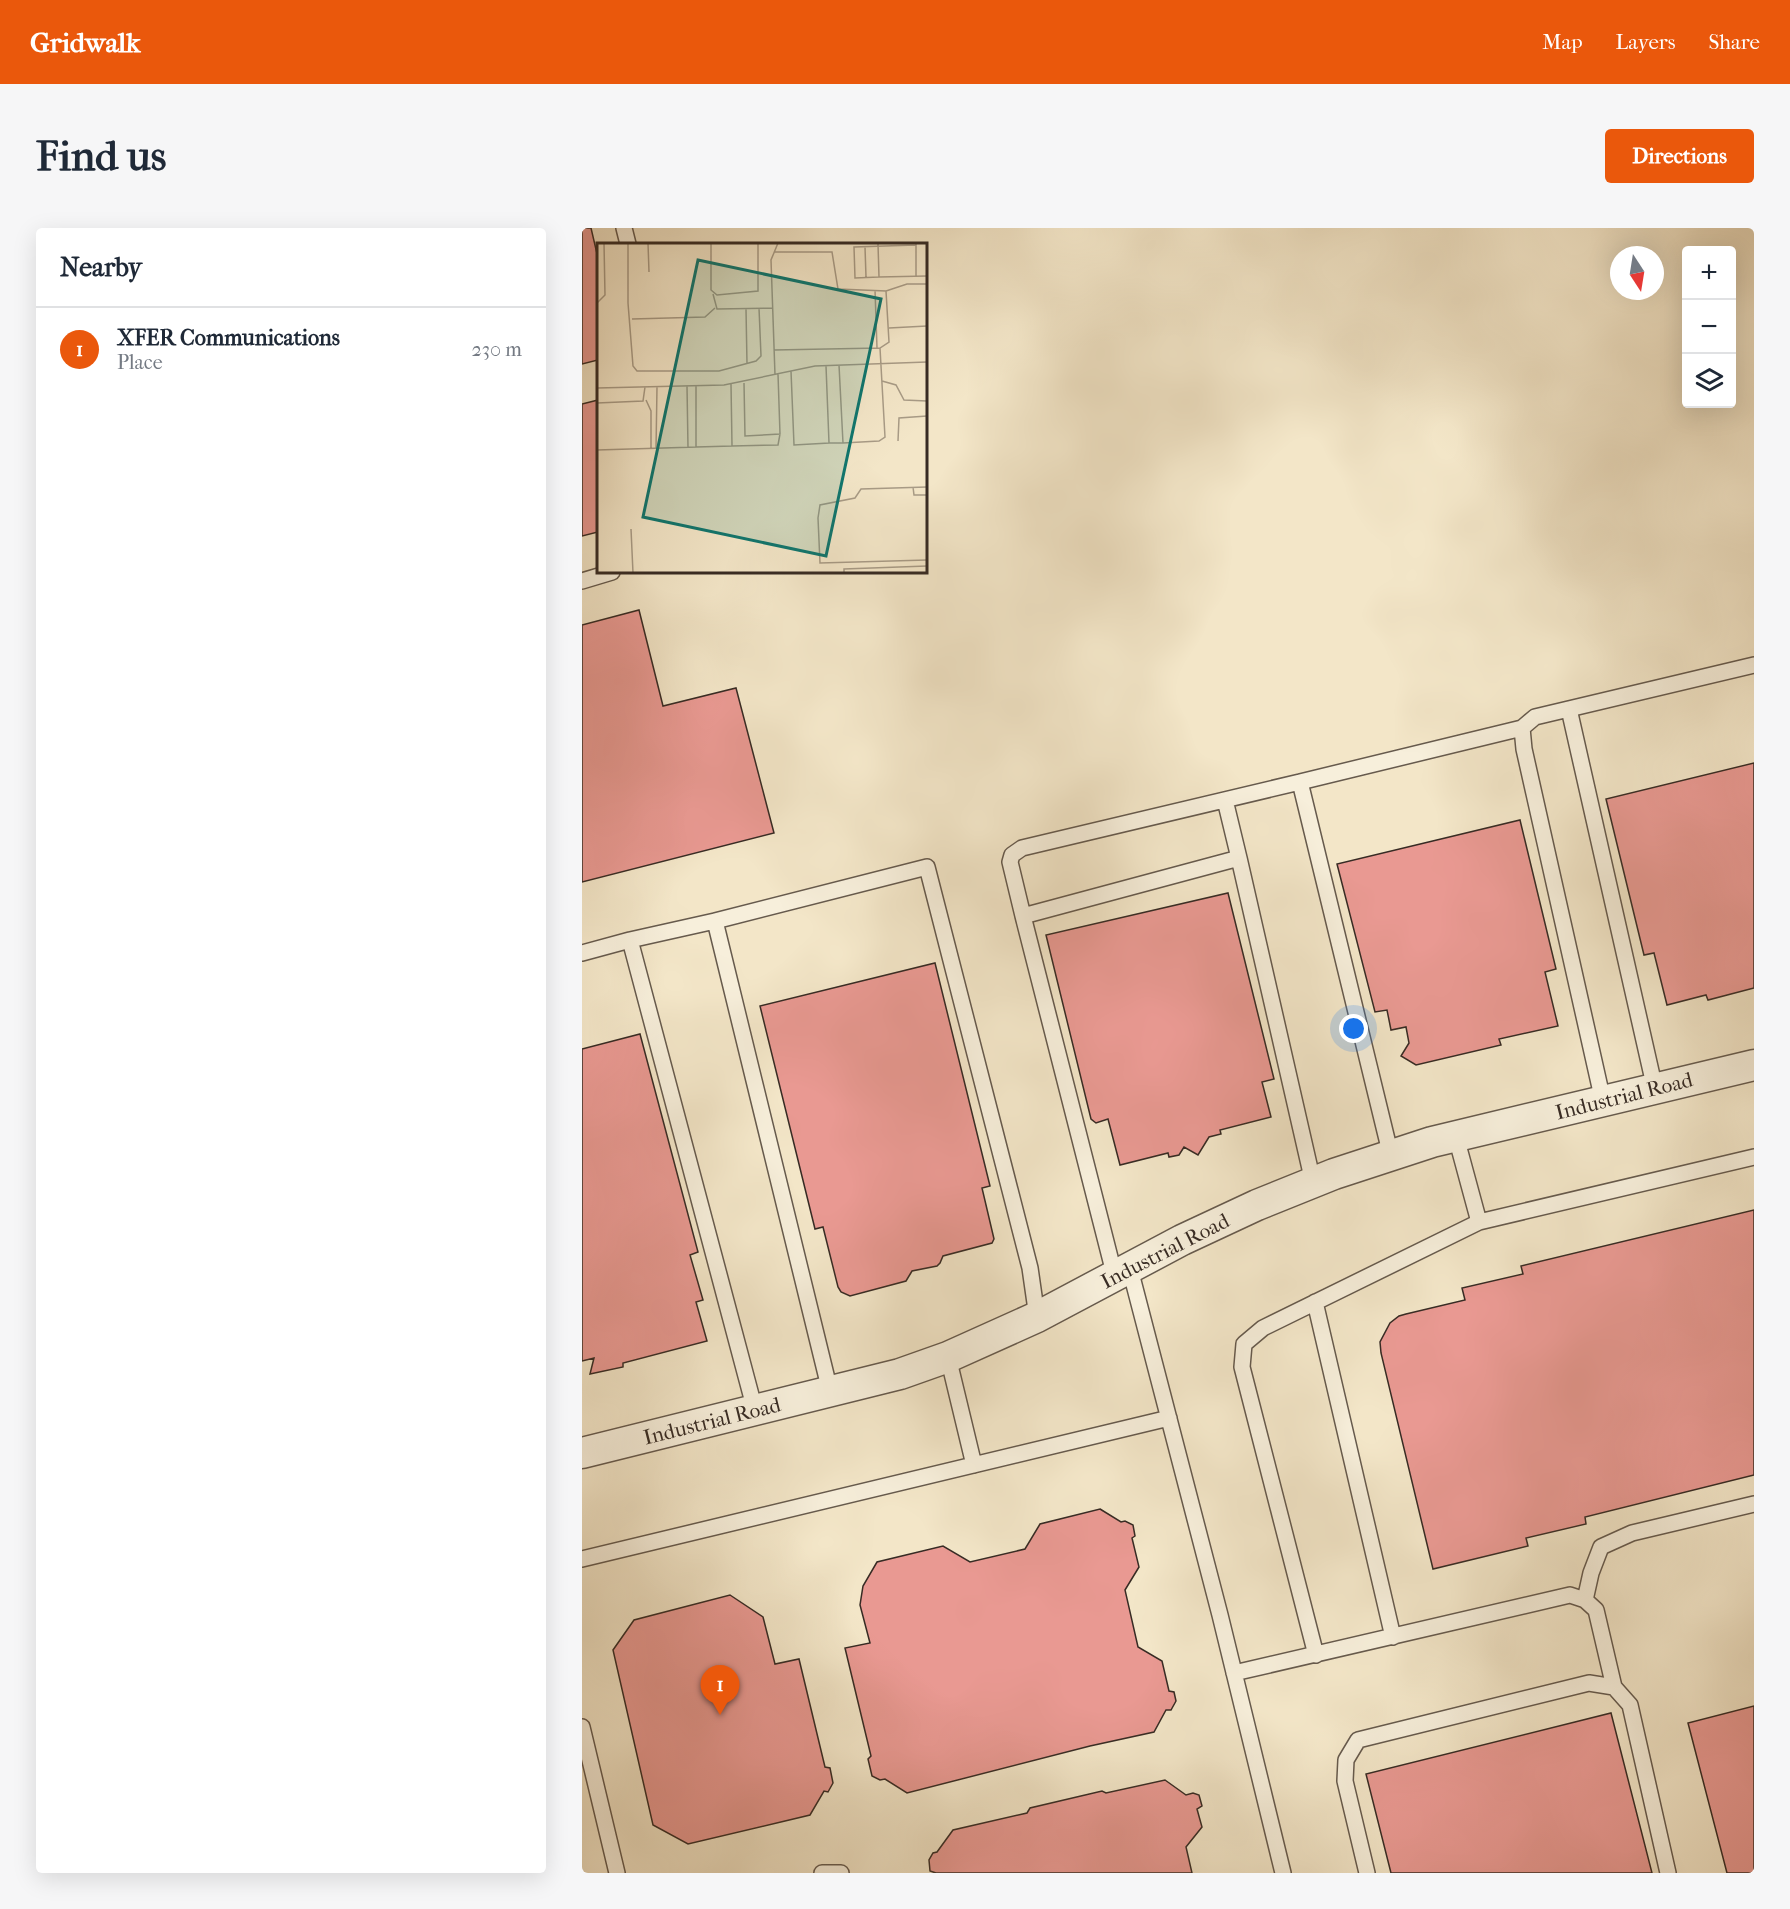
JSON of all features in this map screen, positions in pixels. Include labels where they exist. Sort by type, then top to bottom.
[{"type":"street","name":"Industrial Road","points":[[582,1453],[900,1374],[948,1357],[1037,1317],[1192,1235],[1257,1205],[1313,1182],[1391,1156],[1456,1137],[1754,1065]]},
{"type":"lane","points":[[624,228],[628,243]]},
{"type":"lane","points":[[582,581],[609,573]]},
{"type":"lane","points":[[1283,1873],[1169,1419],[1122,1273],[1023,916],[1010,862],[1012,855],[1022,848],[1522,728],[1535,717],[1754,665]]},
{"type":"lane","points":[[1569,709],[1655,1089]]},
{"type":"lane","points":[[1522,728],[1524,749],[1603,1101]]},
{"type":"lane","points":[[1300,782],[1391,1156]]},
{"type":"lane","points":[[1225,800],[1313,1182]]},
{"type":"lane","points":[[1023,916],[1239,858]]},
{"type":"lane","points":[[582,953],[927,867],[1030,1268],[1037,1317]]},
{"type":"lane","points":[[715,921],[830,1391]]},
{"type":"lane","points":[[630,940],[755,1410]]},
{"type":"lane","points":[[1456,1137],[1479,1222]]},
{"type":"lane","points":[[1316,1655],[1242,1367],[1244,1344],[1263,1328],[1479,1222],[1754,1157]]},
{"type":"lane","points":[[1315,1302],[1393,1637]]},
{"type":"lane","points":[[948,1357],[974,1465]]},
{"type":"lane","points":[[582,1559],[1169,1419]]},
{"type":"lane","points":[[1585,1600],[1591,1573],[1602,1546],[1632,1533],[1754,1504]]},
{"type":"lane","points":[[1234,1673],[1570,1595],[1585,1600],[1596,1610],[1614,1687],[1630,1705],[1668,1873]]},
{"type":"lane","points":[[1367,1873],[1345,1781],[1346,1760],[1358,1740],[1589,1683],[1614,1687]]},
{"type":"lane","points":[[582,1727],[617,1873]]},
{"type":"lane","points":[[822,1873],[842,1873]]},
{"type":"building","points":[[582,228],[591,228],[597,254],[597,360],[582,364]]},
{"type":"building","points":[[597,400],[597,532],[582,536],[582,404]]},
{"type":"building","points":[[639,610],[663,706],[736,688],[774,833],[582,882],[582,625]]},
{"type":"building","points":[[1754,763],[1754,988],[1708,1000],[1706,995],[1667,1005],[1654,953],[1644,955],[1606,799]]},
{"type":"building","points":[[1520,820],[1556,969],[1545,972],[1558,1026],[1499,1039],[1501,1045],[1416,1065],[1401,1056],[1409,1043],[1406,1027],[1391,1030],[1387,1010],[1375,1012],[1337,864]]},
{"type":"building","points":[[1228,893],[1274,1079],[1262,1082],[1271,1117],[1220,1130],[1221,1134],[1209,1137],[1198,1155],[1184,1147],[1179,1155],[1169,1157],[1168,1153],[1120,1165],[1108,1119],[1096,1123],[1091,1119],[1046,935]]},
{"type":"building","points":[[935,963],[990,1186],[982,1188],[994,1239],[992,1243],[943,1256],[937,1266],[912,1271],[906,1281],[850,1296],[841,1292],[838,1287],[823,1227],[815,1229],[760,1006]]},
{"type":"building","points":[[640,1034],[698,1252],[690,1255],[703,1300],[696,1302],[707,1341],[623,1363],[623,1367],[590,1374],[594,1358],[582,1361],[582,1049]]},
{"type":"building","points":[[1754,1210],[1754,1475],[1585,1517],[1586,1524],[1526,1538],[1528,1546],[1433,1569],[1381,1353],[1380,1342],[1390,1323],[1399,1316],[1465,1300],[1462,1288],[1523,1274],[1521,1266]]},
{"type":"building","points":[[1100,1509],[1121,1522],[1125,1521],[1133,1525],[1135,1536],[1132,1538],[1139,1567],[1125,1590],[1138,1647],[1162,1661],[1169,1691],[1174,1692],[1176,1701],[1171,1710],[1166,1710],[1154,1732],[907,1793],[885,1779],[880,1780],[872,1776],[868,1759],[871,1756],[845,1648],[870,1643],[860,1605],[863,1586],[877,1562],[943,1546],[970,1562],[1025,1549],[1040,1524]]},
{"type":"building","points":[[730,1595],[763,1617],[775,1664],[799,1659],[825,1767],[830,1768],[833,1783],[828,1792],[824,1791],[810,1815],[688,1844],[653,1825],[613,1650],[634,1620]]},
{"type":"building","points":[[1754,1706],[1754,1873],[1727,1873],[1688,1723]]},
{"type":"building","points":[[1611,1713],[1652,1873],[1391,1873],[1366,1774]]},
{"type":"building","points":[[1165,1780],[1186,1795],[1193,1793],[1199,1795],[1202,1806],[1197,1809],[1202,1827],[1186,1847],[1192,1873],[936,1873],[930,1871],[929,1860],[953,1830],[1027,1813],[1030,1808],[1102,1791],[1106,1793]]},
{"type":"place","name":"XFER Communications","points":[[720,1715]]}]
